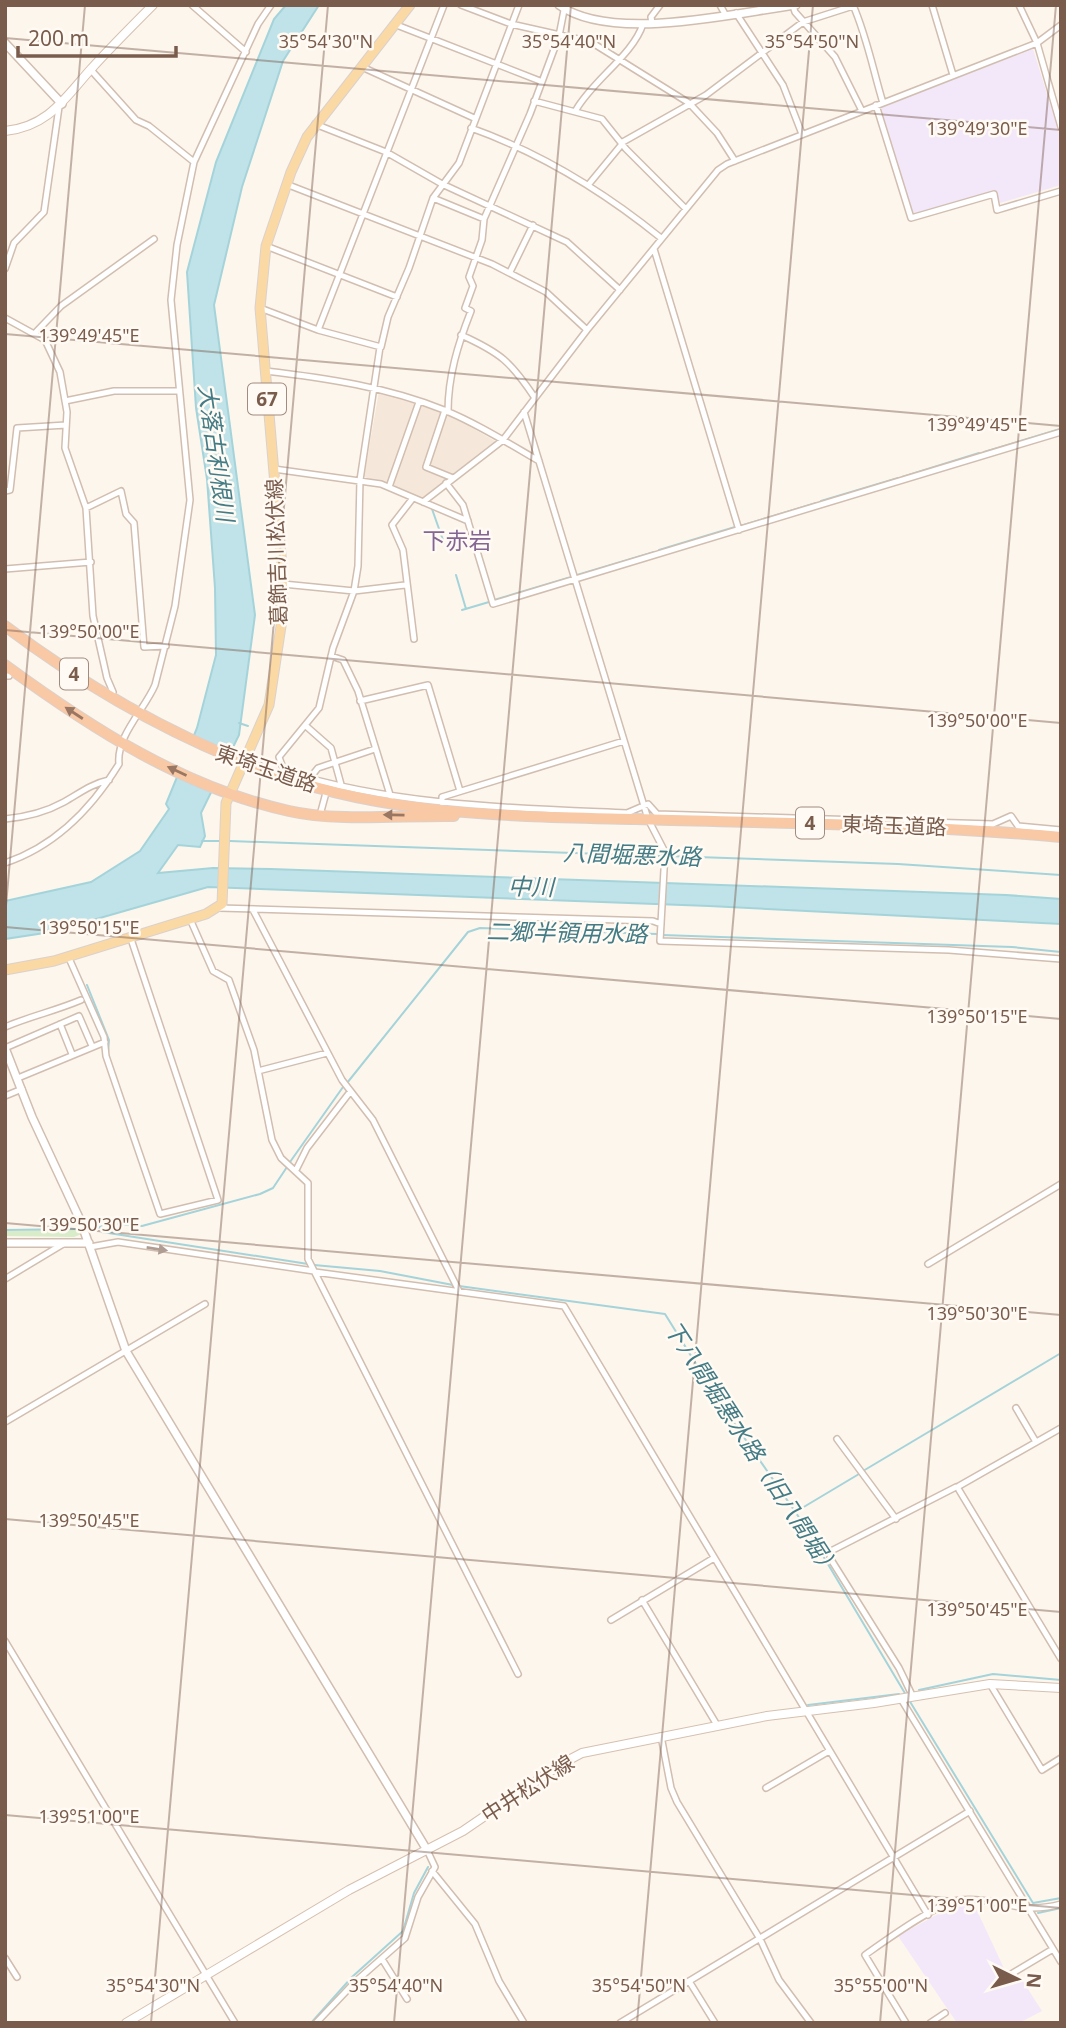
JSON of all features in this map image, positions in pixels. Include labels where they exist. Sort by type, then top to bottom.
[{"type":"highway","name":"東埼玉道路","points":[[5,626],[142,716],[241,761],[328,786],[428,808],[560,817]]},
{"type":"highway","name":"東埼玉道路","points":[[5,665],[128,746],[227,791],[289,811],[320,815],[560,817],[918,826],[1061,837]]},
{"type":"main road","points":[[5,131],[22,130],[38,123],[61,106],[153,5]]},
{"type":"main road","name":"葛飾吉川松伏線","points":[[221,904],[227,791],[273,689],[281,632],[283,584],[260,308],[266,246],[286,184],[315,124],[410,5]]},
{"type":"main road","points":[[5,970],[68,957],[190,919],[221,904]]},
{"type":"main road","name":"中井松伏線","points":[[126,2023],[349,1890],[479,1821],[571,1758],[594,1750],[717,1725],[990,1684],[1061,1688]]},
{"type":"street","points":[[192,5],[246,52]]},
{"type":"street","points":[[5,863],[30,852],[72,824],[119,764],[118,754],[128,746],[150,698],[175,606],[190,500],[171,300],[177,245],[194,162],[271,5]]},
{"type":"street","points":[[317,330],[444,5]]},
{"type":"street","points":[[461,5],[511,24],[591,43],[689,103],[717,133],[736,161]]},
{"type":"street","points":[[519,5],[459,163],[433,198],[380,347],[376,388],[360,480],[358,566],[354,591],[331,656],[324,696],[306,726],[278,760],[284,771],[328,786],[391,798],[442,803],[627,813],[650,804],[657,814],[993,824],[1011,816],[1018,827],[1061,830]]},
{"type":"street","points":[[652,23],[651,18],[660,5]]},
{"type":"street","points":[[720,5],[725,14]]},
{"type":"street","points":[[453,478],[426,467],[446,411],[461,335],[471,311],[465,308],[472,286],[469,277],[477,258],[489,205],[517,145],[559,36],[563,7],[606,23],[643,24],[795,5],[803,22],[835,57],[862,111]]},
{"type":"street","points":[[932,5],[953,75]]},
{"type":"street","points":[[1019,5],[1037,43],[1061,127]]},
{"type":"street","points":[[589,184],[621,143],[706,95],[803,22],[853,6],[866,34],[870,60],[883,103]]},
{"type":"street","points":[[739,10],[762,54],[783,85],[802,134]]},
{"type":"street","points":[[394,24],[540,81]]},
{"type":"street","points":[[576,110],[587,90],[619,60],[643,24]]},
{"type":"street","points":[[423,502],[502,440],[587,330],[718,170],[802,134],[1037,43],[1061,25]]},
{"type":"street","points":[[5,43],[61,106],[44,212],[14,243],[5,269]]},
{"type":"street","points":[[360,66],[474,118]]},
{"type":"street","points":[[91,70],[136,120],[149,126],[194,162]]},
{"type":"street","points":[[534,101],[602,119],[621,143],[685,209]]},
{"type":"street","points":[[876,105],[911,218],[993,194],[997,210],[1061,191]]},
{"type":"street","points":[[315,124],[386,152],[408,167],[442,184],[567,242],[620,290]]},
{"type":"street","points":[[471,128],[517,145],[589,184],[661,238]]},
{"type":"street","points":[[286,184],[510,272],[546,292],[587,330]]},
{"type":"street","points":[[433,198],[484,219]]},
{"type":"street","points":[[510,272],[533,225]]},
{"type":"street","points":[[36,332],[61,306],[154,239]]},
{"type":"street","points":[[266,246],[397,297]]},
{"type":"street","points":[[654,249],[738,530]]},
{"type":"street","points":[[260,308],[317,330],[380,347]]},
{"type":"street","points":[[5,318],[36,332],[45,340],[60,372],[65,401],[65,448],[86,508],[93,616],[113,692]]},
{"type":"street","points":[[461,335],[488,348],[513,366],[535,398]]},
{"type":"street","points":[[265,371],[376,388],[419,402],[446,411],[539,461]]},
{"type":"street","points":[[65,401],[114,391],[179,391]]},
{"type":"street","points":[[389,487],[419,402]]},
{"type":"street","points":[[524,412],[648,819],[665,852],[660,941],[949,950],[1061,959]]},
{"type":"street","points":[[5,491],[10,490],[17,428],[66,425]]},
{"type":"street","points":[[446,483],[463,505],[493,604],[1061,432]]},
{"type":"street","points":[[274,469],[360,480],[389,487],[468,521]]},
{"type":"street","points":[[86,508],[121,492],[127,514],[134,523],[144,647],[166,646]]},
{"type":"street","points":[[413,498],[393,525],[403,550],[405,585],[414,639]]},
{"type":"street","points":[[5,569],[91,562]]},
{"type":"street","points":[[283,584],[354,591],[405,585]]},
{"type":"street","points":[[331,656],[342,660],[360,701],[391,798]]},
{"type":"street","points":[[360,701],[428,685],[460,791]]},
{"type":"street","points":[[306,726],[331,748],[342,788]]},
{"type":"street","points":[[442,803],[442,797],[624,741]]},
{"type":"street","points":[[309,779],[318,768],[375,749]]},
{"type":"street","points":[[5,819],[43,811],[91,784],[109,779]]},
{"type":"street","points":[[320,815],[328,786]]},
{"type":"street","points":[[221,904],[253,909],[363,910],[653,921],[661,924]]},
{"type":"street","points":[[253,909],[342,1080],[373,1120],[460,1293]]},
{"type":"street","points":[[190,919],[213,971],[229,980],[258,1071],[270,1133],[281,1158],[295,1169],[309,1187],[306,1241],[309,1259],[518,1674]]},
{"type":"street","points":[[68,957],[105,1042],[107,1056],[160,1214],[218,1200],[130,936]]},
{"type":"street","points":[[5,1027],[35,1014],[47,1015],[81,1000]]},
{"type":"street","points":[[47,1015],[53,1027]]},
{"type":"street","points":[[92,1046],[79,1016],[5,1048],[83,1226],[126,1351],[435,1863],[418,1897],[405,1938],[316,2023]]},
{"type":"street","points":[[60,1024],[72,1054]]},
{"type":"street","points":[[18,1078],[105,1042]]},
{"type":"street","points":[[258,1071],[327,1053]]},
{"type":"street","points":[[5,1096],[22,1089]]},
{"type":"street","points":[[295,1169],[307,1148],[350,1092]]},
{"type":"street","points":[[928,1264],[1061,1184]]},
{"type":"street","points":[[5,1243],[112,1242],[564,1306],[928,1915]]},
{"type":"street","points":[[5,1279],[62,1244]]},
{"type":"street","points":[[5,1422],[205,1304]]},
{"type":"street","points":[[1016,1408],[1036,1442]]},
{"type":"street","points":[[913,1697],[899,1668],[830,1558],[831,1551],[958,1488],[1061,1428]]},
{"type":"street","points":[[837,1439],[896,1520]]},
{"type":"street","points":[[958,1488],[1061,1659]]},
{"type":"street","points":[[611,1620],[714,1558]]},
{"type":"street","points":[[642,1600],[717,1725]]},
{"type":"street","points":[[5,1640],[235,2023]]},
{"type":"street","points":[[990,1684],[1042,1770],[1061,1758]]},
{"type":"street","points":[[901,1699],[1032,1910],[1061,1962]]},
{"type":"street","points":[[661,1736],[671,1788],[677,1802],[760,1938],[779,1980],[811,2023]]},
{"type":"street","points":[[766,1788],[829,1751]]},
{"type":"street","points":[[621,2023],[970,1811]]},
{"type":"street","points":[[432,1871],[475,1924],[499,1980],[524,2023]]},
{"type":"street","points":[[905,2023],[865,1955],[956,1900],[982,1901],[1032,1910],[1061,1904]]},
{"type":"street","points":[[1003,1979],[1053,1949]]},
{"type":"street","points":[[5,1958],[17,1977]]},
{"type":"street","points":[[382,1959],[407,1999]]},
{"type":"street","points":[[689,1981],[715,2023]]},
{"type":"street","points":[[930,2023],[945,2013]]},
{"type":"shaded area","points":[[1033,49],[1061,139],[1061,185],[1000,203],[996,192],[912,214],[881,107]]},
{"type":"shaded area","points":[[379,391],[416,402],[387,484],[364,477]]},
{"type":"shaded area","points":[[421,404],[446,413],[495,441],[422,498],[393,486]]},
{"type":"shaded area","points":[[960,1902],[974,1904],[1008,1977],[1017,1972],[1042,2011],[1019,2023],[957,2023],[898,1936]]},
{"type":"green space","points":[[81,1229],[82,1234],[74,1237],[5,1236],[5,1231]]},
{"type":"water","points":[[286,5],[319,5],[283,61],[242,187],[214,305],[255,615],[239,735],[201,813],[205,836],[200,847],[178,845],[158,873],[213,868],[271,869],[1006,895],[1061,899],[1061,924],[709,906],[208,887],[51,932],[5,939],[5,901],[91,882],[140,851],[169,809],[166,804],[197,728],[216,655],[215,588],[207,479],[196,408],[187,272],[216,162],[274,19]]},
{"type":"pier","points":[[190,736],[234,754],[215,793],[174,775]]},
{"type":"waterway","points":[[984,452],[1060,429]]},
{"type":"waterway","points":[[902,477],[979,453]]},
{"type":"waterway","points":[[821,501],[898,478]]},
{"type":"waterway","points":[[740,526],[816,503]]},
{"type":"waterway","points":[[432,509],[444,543]]},
{"type":"waterway","points":[[659,550],[735,527]]},
{"type":"waterway","points":[[577,575],[654,552]]},
{"type":"waterway","points":[[456,575],[466,609]]},
{"type":"waterway","points":[[494,600],[571,577]]},
{"type":"waterway","points":[[462,610],[489,602]]},
{"type":"waterway","points":[[239,723],[248,726]]},
{"type":"waterway","name":"八間堀悪水路","points":[[202,841],[221,841]]},
{"type":"waterway","name":"八間堀悪水路","points":[[230,841],[661,856]]},
{"type":"waterway","name":"八間堀悪水路","points":[[667,856],[898,864],[1061,875]]},
{"type":"waterway","name":"二郷半領用水路","points":[[347,1083],[468,932],[480,928],[657,934]]},
{"type":"waterway","name":"二郷半領用水路","points":[[662,935],[1012,947],[1061,952]]},
{"type":"waterway","points":[[87,985],[109,1040],[108,1053]]},
{"type":"waterway","name":"二郷半領用水路","points":[[290,1162],[343,1087]]},
{"type":"waterway","name":"二郷半領用水路","points":[[88,1232],[110,1223],[142,1226],[260,1194],[273,1188],[287,1167]]},
{"type":"waterway","name":"下八間堀悪水路（旧八間堀）","points":[[5,1230],[79,1229]]},
{"type":"waterway","name":"下八間堀悪水路（旧八間堀）","points":[[102,1232],[308,1264]]},
{"type":"waterway","name":"下八間堀悪水路（旧八間堀）","points":[[314,1265],[380,1271],[453,1285]]},
{"type":"waterway","name":"下八間堀悪水路（旧八間堀）","points":[[459,1286],[665,1314],[721,1404],[807,1529],[906,1695]]},
{"type":"waterway","points":[[863,1471],[1061,1353]]},
{"type":"waterway","points":[[797,1511],[859,1474]]},
{"type":"waterway","points":[[919,1690],[993,1674],[1061,1680]]},
{"type":"waterway","points":[[808,1705],[899,1694]]},
{"type":"waterway","name":"下八間堀悪水路（旧八間堀）","points":[[909,1700],[1033,1903],[1061,1898]]},
{"type":"waterway","points":[[311,2023],[352,1977],[403,1931],[414,1893],[428,1867]]},
{"type":"waterway","points":[[1038,1913],[1061,1908]]},
{"type":"district","name":"下赤岩","points":[[457,541]]},
{"type":"water label","name":"大落古利根川","points":[[216,453]]},
{"type":"water label","name":"中川","points":[[531,887]]}]
